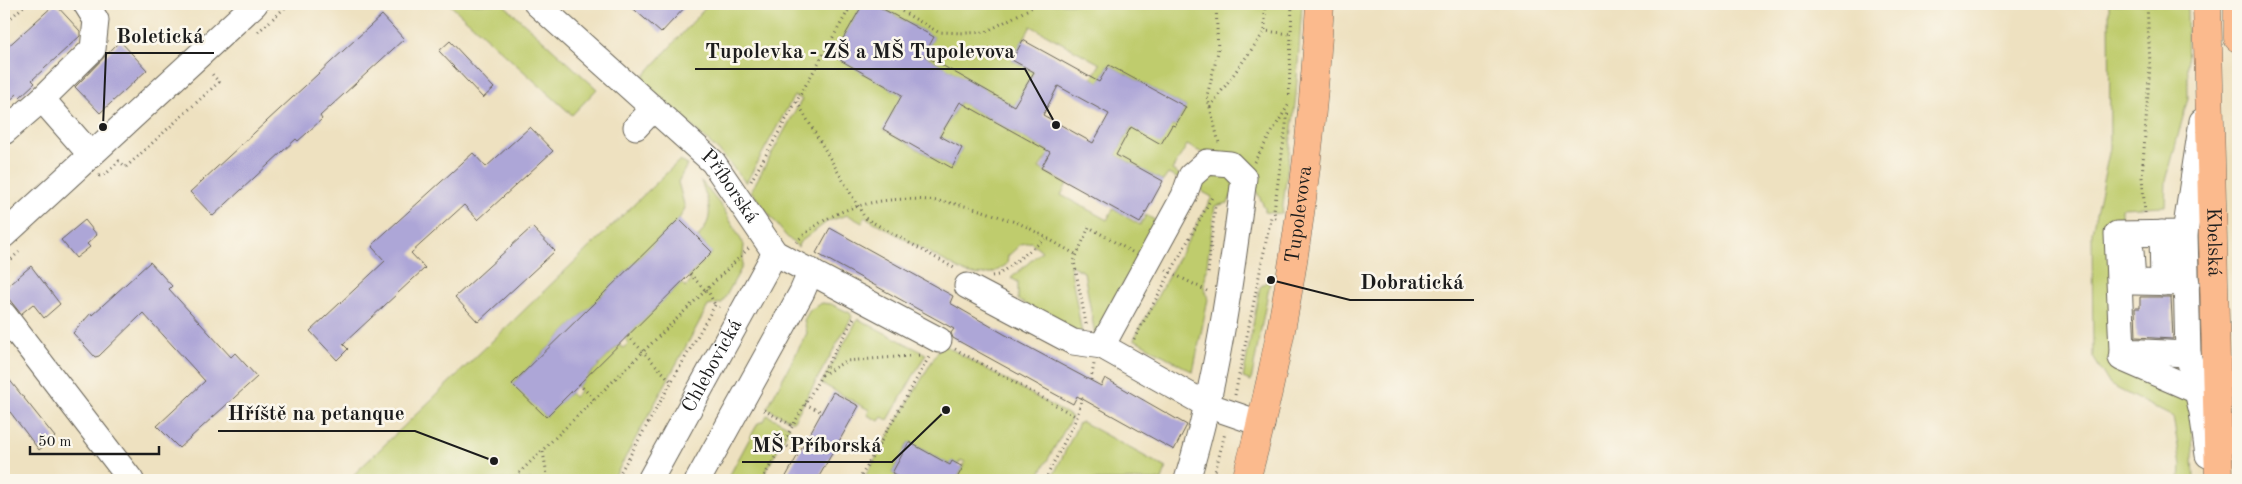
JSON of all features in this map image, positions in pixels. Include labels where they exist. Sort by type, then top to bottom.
[{"type":"main road","name":"Tupolevova","points":[[1246,480],[1262,424],[1298,228],[1312,117],[1320,4]]},
{"type":"main road","name":"Kbelská","points":[[2207,4],[2218,480]]},
{"type":"main road","points":[[2238,4],[2238,38]]},
{"type":"street","points":[[4,132],[42,99],[93,49],[96,20],[86,4]]},
{"type":"street","points":[[14,240],[93,166],[255,4]]},
{"type":"street","name":"Příborská","points":[[537,4],[713,162],[784,250],[811,272],[939,340]]},
{"type":"street","points":[[2209,77],[2154,233],[2165,283],[2188,354],[2197,391],[2212,480]]},
{"type":"street","points":[[42,99],[93,166]]},
{"type":"street","points":[[636,127],[654,108]]},
{"type":"street","points":[[1096,346],[1184,196],[1191,176],[1207,162],[1230,164],[1244,178],[1229,296],[1204,424],[1187,480]]},
{"type":"street","points":[[2154,233],[2165,283]]},
{"type":"street","points":[[2154,233],[2117,234],[2121,358],[2197,391]]},
{"type":"street","name":"Chlebovická","points":[[650,480],[784,250]]},
{"type":"street","name":"Chlebovická","points":[[698,480],[802,292],[811,272]]},
{"type":"street","points":[[972,283],[1073,342],[1096,346],[1207,405],[1262,424]]},
{"type":"street","points":[[4,316],[131,480]]},
{"type":"street","points":[[2122,352],[2188,354]]},
{"type":"path","points":[[4,24],[26,4]]},
{"type":"path","points":[[750,182],[852,4]]},
{"type":"path","points":[[889,4],[938,32],[966,34],[986,32],[1038,4]]},
{"type":"path","points":[[1216,4],[1218,52],[1207,96],[1224,163]]},
{"type":"path","points":[[1210,107],[1264,31],[1265,4]]},
{"type":"path","points":[[1212,480],[1239,382],[1272,217],[1276,218],[1274,210],[1289,104],[1292,4]]},
{"type":"path","points":[[2147,4],[2150,65],[2142,177],[2154,233]]},
{"type":"path","points":[[1264,31],[1292,34]]},
{"type":"path","points":[[93,166],[106,174],[119,161],[126,168],[219,82],[212,74]]},
{"type":"path","points":[[796,102],[865,218],[972,283],[998,275],[1045,239]]},
{"type":"path","points":[[1244,178],[1289,104]]},
{"type":"path","points":[[1134,339],[1212,197]]},
{"type":"path","points":[[784,250],[807,231],[826,219],[858,206],[886,199],[918,198],[971,206],[1026,226],[1045,239],[1076,255]]},
{"type":"path","points":[[1206,291],[1215,206]]},
{"type":"path","points":[[4,266],[14,240]]},
{"type":"path","points":[[512,480],[750,246],[749,254]]},
{"type":"path","points":[[1074,261],[1096,346],[1091,380]]},
{"type":"path","points":[[690,274],[706,290],[715,305],[725,308],[730,300]]},
{"type":"path","points":[[762,480],[864,300]]},
{"type":"path","points":[[616,480],[715,305]]},
{"type":"path","points":[[628,336],[671,381]]},
{"type":"path","points":[[939,340],[1077,417]]},
{"type":"path","points":[[822,375],[846,361],[930,354],[858,480]]},
{"type":"path","points":[[579,384],[594,400]]},
{"type":"path","points":[[1045,480],[1077,417],[1082,398]]},
{"type":"path","points":[[806,404],[822,412]]},
{"type":"path","points":[[764,410],[793,426]]},
{"type":"path","points":[[783,444],[799,453]]},
{"type":"path","points":[[542,452],[548,480]]},
{"type":"green space","points":[[449,4],[503,4],[597,89],[572,115]]},
{"type":"green space","points":[[709,4],[863,4],[834,56],[902,95],[934,87],[894,110],[883,130],[952,168],[962,148],[940,136],[960,102],[1050,152],[1039,168],[1067,184],[1061,195],[1107,220],[1113,209],[1140,225],[1146,215],[1158,222],[1095,335],[1084,272],[1070,265],[1082,334],[1018,300],[1018,282],[1011,278],[1042,251],[1031,242],[1021,244],[1008,256],[1007,264],[988,274],[977,275],[966,273],[865,217],[862,223],[848,215],[828,221],[799,243],[798,247],[786,236],[751,191],[802,99],[794,96],[746,183],[722,154],[641,79]]},
{"type":"green space","points":[[874,4],[1302,4],[1296,95],[1282,214],[1265,212],[1265,208],[1249,177],[1187,145],[1172,170],[1183,177],[1177,178],[1168,174],[1163,181],[1116,155],[1131,127],[1175,126],[1186,107],[1109,65],[1099,82],[1092,78],[1100,64],[1031,26],[1012,60],[1034,72],[1014,106],[924,55],[934,37]]},
{"type":"green space","points":[[2109,4],[2187,4],[2188,98],[2166,181],[2165,206],[2121,208],[2121,222],[2117,219],[2109,227],[2112,348],[2191,402],[2194,480],[2180,480],[2181,465],[2173,417],[2110,385],[2093,357],[2092,232],[2110,148]]},
{"type":"green space","points":[[680,160],[687,165],[678,182],[685,208],[679,219],[513,383],[546,417],[570,393],[574,397],[580,391],[577,387],[619,345],[623,348],[629,343],[625,338],[681,283],[686,287],[691,281],[688,277],[712,253],[698,237],[704,230],[709,216],[708,204],[701,181],[723,208],[744,245],[742,267],[722,303],[708,306],[613,480],[348,480]]},
{"type":"green space","points":[[1223,173],[1231,180],[1235,189],[1228,203],[1215,206],[1204,287],[1208,299],[1193,372],[1134,339],[1212,197],[1203,192],[1200,185],[1208,174]]},
{"type":"green space","points":[[1266,282],[1270,282],[1251,381],[1243,378],[1260,287]]},
{"type":"green space","points":[[822,303],[831,304],[850,313],[852,317],[793,422],[767,408],[807,333],[804,320],[810,310]]},
{"type":"green space","points":[[858,319],[926,354],[888,420],[882,417],[879,421],[867,415],[869,410],[821,383]]},
{"type":"green space","points":[[942,344],[1072,417],[1036,480],[956,480],[965,462],[961,460],[956,468],[955,463],[952,461],[950,465],[909,442],[892,473],[896,475],[895,480],[863,480]]},
{"type":"green space","points":[[767,415],[790,427],[761,480],[727,480],[758,423],[764,421]]},
{"type":"green space","points":[[1082,422],[1166,468],[1162,480],[1057,480],[1052,478],[1079,423]]},
{"type":"building","points":[[55,4],[80,31],[80,36],[32,80],[35,83],[20,97],[17,94],[4,106],[4,50]]},
{"type":"building","points":[[628,4],[688,4],[661,33]]},
{"type":"building","points":[[863,4],[874,4],[934,37],[924,55],[1014,106],[1034,72],[1012,60],[1023,40],[1099,82],[1109,65],[1186,107],[1175,126],[1172,125],[1161,144],[1131,127],[1116,155],[1163,181],[1140,223],[1041,168],[1050,152],[960,102],[940,136],[962,148],[952,168],[883,129],[902,95],[833,56]],"holes":[[[1058,86],[1109,114],[1093,143],[1043,115]]]},
{"type":"building","points":[[382,15],[404,39],[320,116],[322,119],[307,133],[298,141],[296,139],[213,216],[190,192]]},
{"type":"building","points":[[120,41],[147,70],[100,113],[75,87]]},
{"type":"building","points":[[450,41],[494,88],[483,98],[439,51]]},
{"type":"building","points":[[530,127],[553,151],[478,220],[464,205],[411,253],[425,268],[343,344],[348,349],[337,360],[310,331],[385,261],[372,247],[376,241],[473,153],[486,167]]},
{"type":"building","points":[[679,219],[712,252],[546,417],[512,384]]},
{"type":"building","points":[[85,220],[97,235],[87,244],[90,247],[76,258],[61,240]]},
{"type":"building","points":[[532,227],[555,251],[478,322],[455,297]]},
{"type":"building","points":[[830,228],[953,296],[950,303],[1004,334],[1101,386],[1105,378],[1187,425],[1174,450],[1077,396],[1073,404],[1031,381],[953,338],[951,333],[954,329],[816,253]]},
{"type":"building","points":[[150,262],[172,286],[169,289],[231,357],[235,353],[257,377],[179,448],[157,426],[205,381],[143,313],[99,356],[95,357],[73,333],[91,313],[92,315]]},
{"type":"building","points":[[31,266],[60,304],[44,318],[33,304],[21,314],[4,293],[4,289]]},
{"type":"building","points":[[2140,297],[2171,297],[2173,339],[2136,337],[2135,308],[2140,308]]},
{"type":"building","points":[[4,373],[55,437],[39,450],[4,404]]},
{"type":"building","points":[[833,392],[859,406],[817,480],[784,480]]},
{"type":"building","points":[[909,442],[950,465],[952,461],[963,467],[956,480],[893,480],[896,475],[892,473]]},
{"type":"place","name":"Tupolevka - ZŠ a MŠ Tupolevova","points":[[1056,125]]},
{"type":"place","name":"Boletická","points":[[103,127]]},
{"type":"place","name":"Dobratická","points":[[1271,280]]},
{"type":"place","name":"MŠ Příborská","points":[[946,410]]},
{"type":"place","name":"Hříště na petanque","points":[[494,461]]}]
